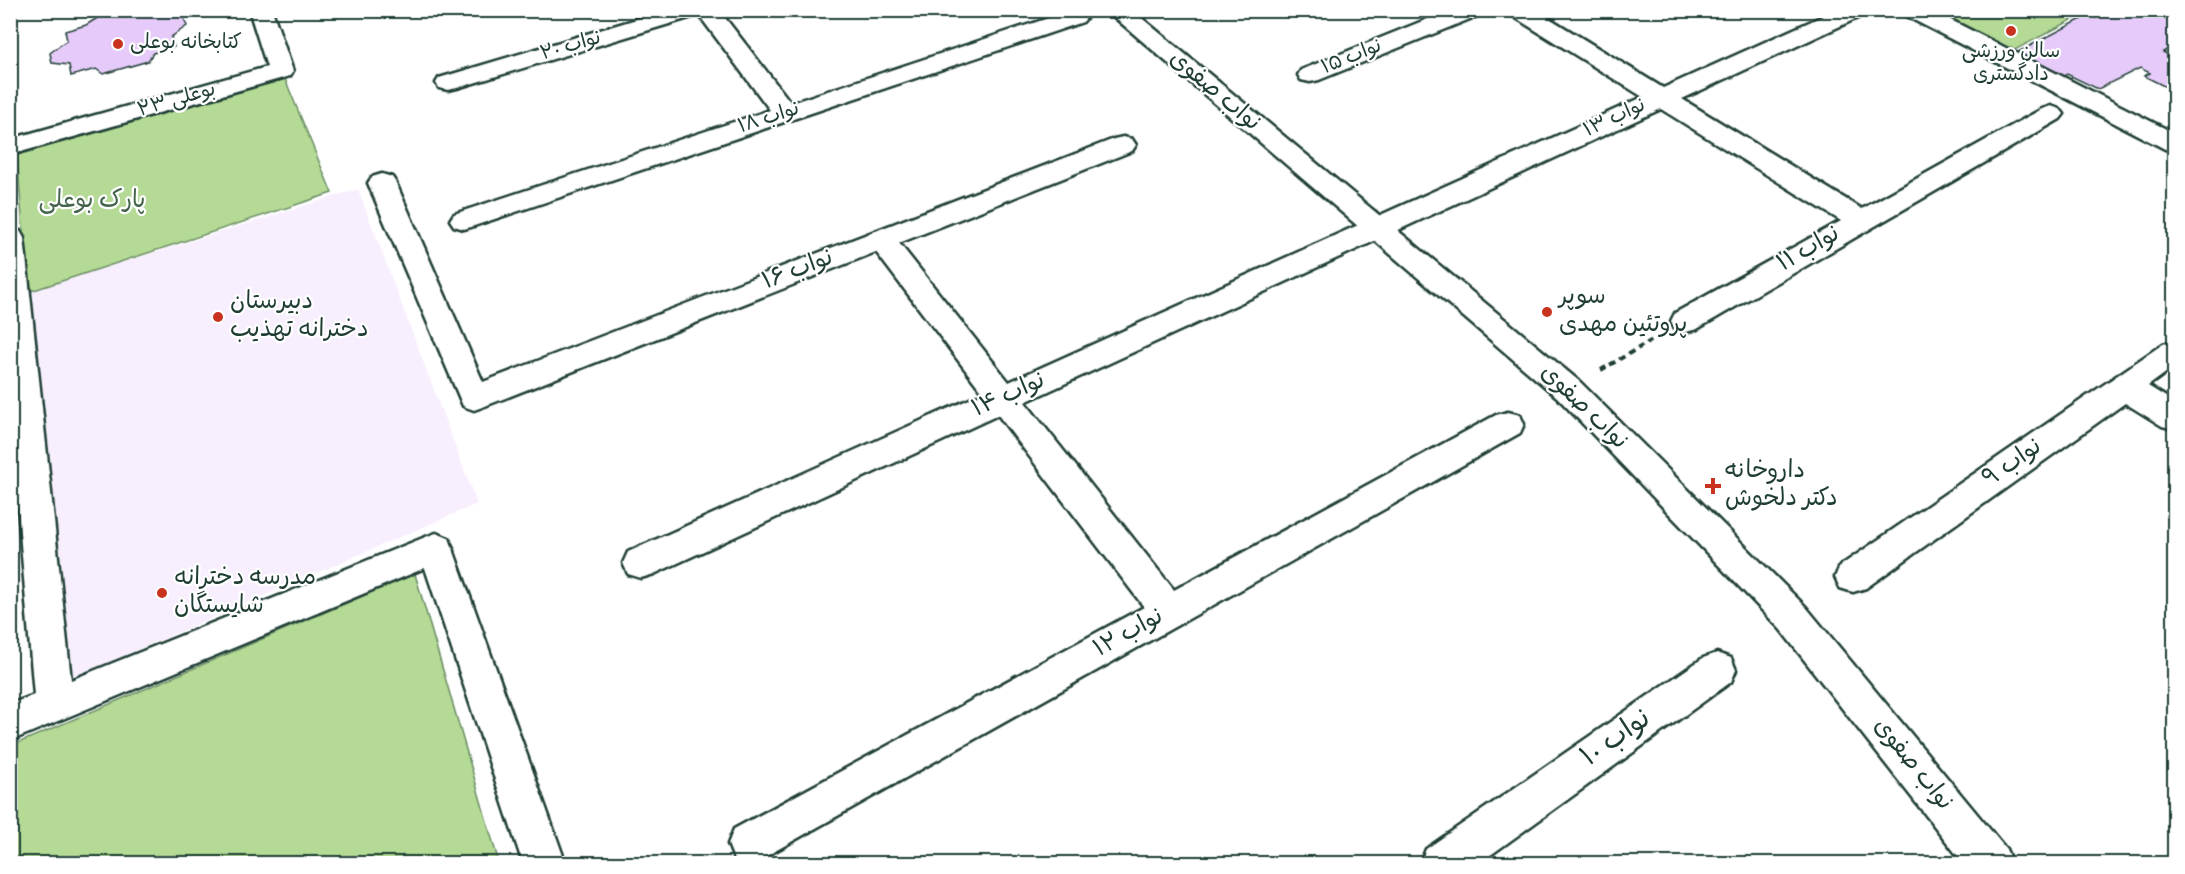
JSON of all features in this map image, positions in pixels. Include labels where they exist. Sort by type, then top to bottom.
[{"type":"street","name":"بوعلی ۲۳","points":[[10,147],[281,71],[260,10]]},
{"type":"street","name":"نواب ۲۰","points":[[448,83],[693,10]]},
{"type":"street","points":[[707,10],[786,113]]},
{"type":"street","name":"نواب صفوی","points":[[1117,10],[1568,389],[1793,618],[1992,864]]},
{"type":"street","name":"نواب ۱۵","points":[[1310,75],[1472,10]]},
{"type":"street","points":[[1519,10],[1860,220]]},
{"type":"street","points":[[1912,10],[2175,143]]},
{"type":"street","name":"نواب ۱۳","points":[[1377,228],[1854,11]]},
{"type":"street","name":"نواب ۱۸","points":[[464,220],[1075,17]]},
{"type":"street","name":"نواب ۱۱","points":[[1686,321],[1860,220],[2051,114]]},
{"type":"street","name":"نواب ۱۶","points":[[382,183],[474,398],[1123,145]]},
{"type":"street","name":"نواب ۱۴","points":[[641,563],[1377,228]]},
{"type":"street","points":[[10,238],[54,705]]},
{"type":"street","points":[[881,239],[1169,612]]},
{"type":"street","name":"نواب ۹","points":[[1852,577],[2175,352]]},
{"type":"street","points":[[2125,387],[2175,417]]},
{"type":"street","name":"نواب ۱۲","points":[[749,844],[1508,424]]},
{"type":"street","points":[[10,723],[436,548],[545,864]]},
{"type":"street","name":"نواب ۱۰","points":[[1441,864],[1717,670]]},
{"type":"path","points":[[1568,389],[1686,321]]},
{"type":"shaded area","points":[[358,189],[477,504],[63,682],[28,292]]},
{"type":"green space","name":"سالن ورزشی دادگستری","points":[[1931,11],[2089,11],[2011,52]]},
{"type":"green space","name":"پارک بوعلی","points":[[285,79],[332,193],[28,292],[17,155]]},
{"type":"green space","points":[[415,574],[499,863],[11,863],[11,746]]},
{"type":"building","name":"کتابخانه بوعلی","points":[[116,10],[166,10],[169,15],[183,16],[187,26],[171,37],[174,47],[153,53],[148,61],[103,74],[96,69],[71,76],[69,65],[52,63],[50,53],[67,40],[65,31],[86,25]]},
{"type":"building","points":[[2099,10],[2167,10],[2173,13],[2166,16],[2174,19],[2174,46],[2163,52],[2174,58],[2174,91],[2144,76],[2150,73],[2140,68],[2098,89],[2067,74],[2063,77],[2016,53]]},
{"type":"place","name":"سالن ورزشی دادگستری","points":[[2011,31]]},
{"type":"place","name":"کتابخانه بوعلی","points":[[118,44]]},
{"type":"place","name":"سوپر پروتئین مهدی","points":[[1547,312]]},
{"type":"place","name":"دبیرستان دخترانه تهذیب","points":[[218,317]]},
{"type":"place","name":"داروخانه دکتر دلخوش","points":[[1713,486]]},
{"type":"place","name":"مدرسه دخترانه شایستگان","points":[[162,593]]}]
